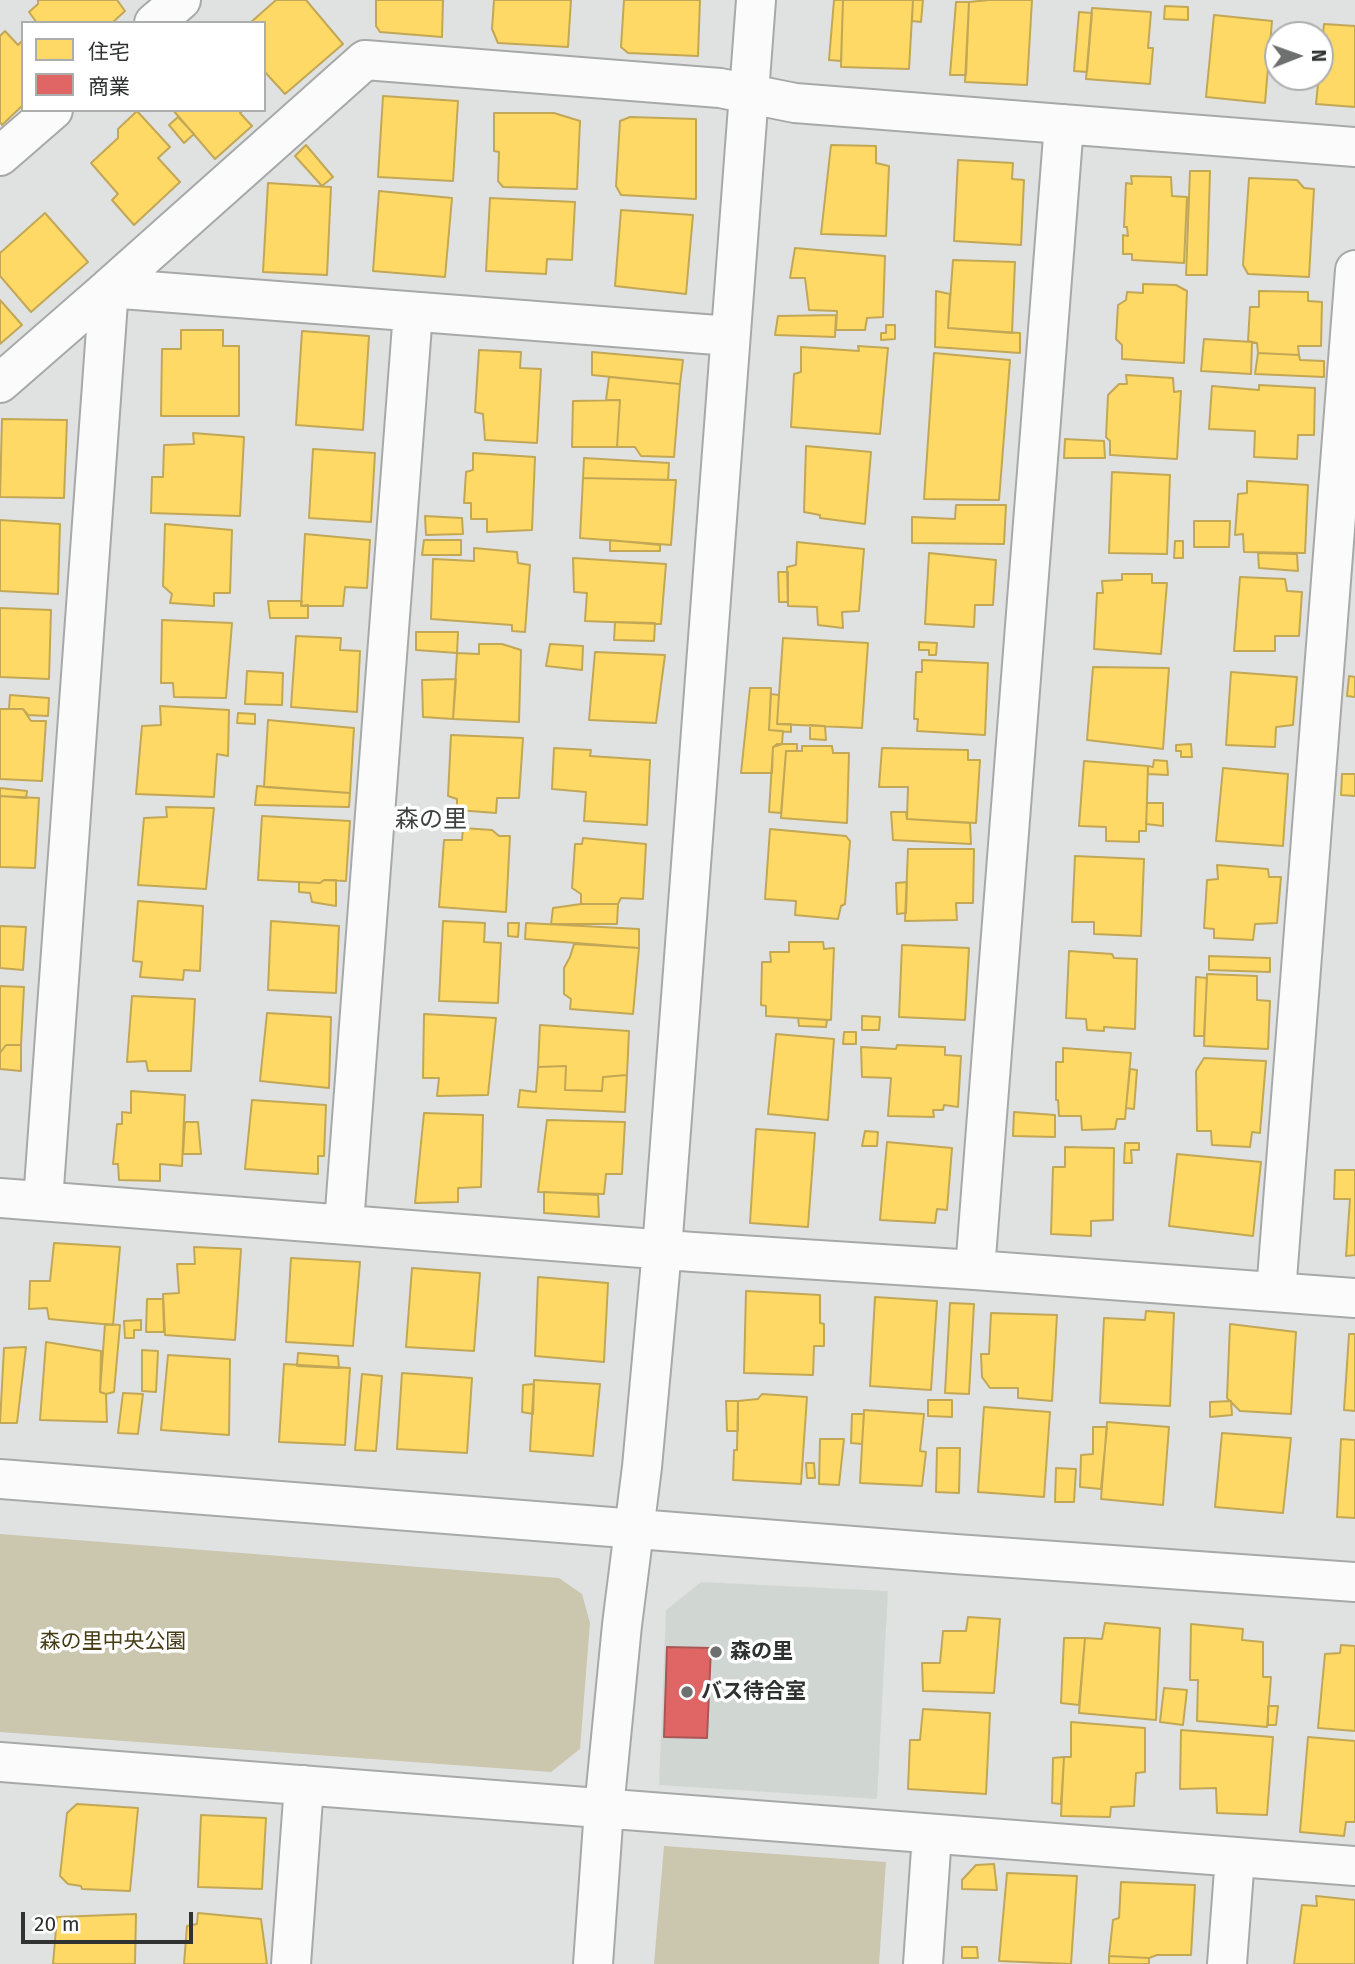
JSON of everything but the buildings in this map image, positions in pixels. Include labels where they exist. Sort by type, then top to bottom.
[{"type":"street","points":[[156,21],[181,0]]},
{"type":"street","points":[[593,1964],[604,1810],[662,1250],[756,0]]},
{"type":"street","points":[[0,383],[365,60],[699,86],[782,102],[1355,147]]},
{"type":"street","points":[[0,156],[51,112]]},
{"type":"street","points":[[975,1270],[1064,124]]},
{"type":"street","points":[[1276,1292],[1355,270]]},
{"type":"street","points":[[109,288],[730,336]]},
{"type":"street","points":[[43,1201],[109,288]]},
{"type":"street","points":[[344,1224],[413,312]]},
{"type":"street","points":[[0,1198],[662,1250],[1355,1298]]},
{"type":"street","points":[[0,1479],[969,1555],[1355,1582]]},
{"type":"street","points":[[0,1764],[1355,1866]]},
{"type":"street","points":[[291,1964],[304,1785]]},
{"type":"street","points":[[923,1964],[932,1835]]},
{"type":"street","points":[[1227,1964],[1235,1857]]},
{"type":"shaded area","points":[[701,1582],[888,1591],[877,1799],[659,1785],[666,1610]]},
{"type":"green space","name":"森の里中央公園","points":[[0,1534],[559,1578],[582,1594],[590,1623],[580,1749],[551,1772],[0,1732]]},
{"type":"green space","points":[[664,1846],[886,1862],[879,1964],[654,1964]]},
{"type":"place","name":"森の里","points":[[716,1652]]},
{"type":"place","name":"バス待合室","points":[[687,1692]]},
{"type":"district","name":"森の里","points":[[431,820]]}]
